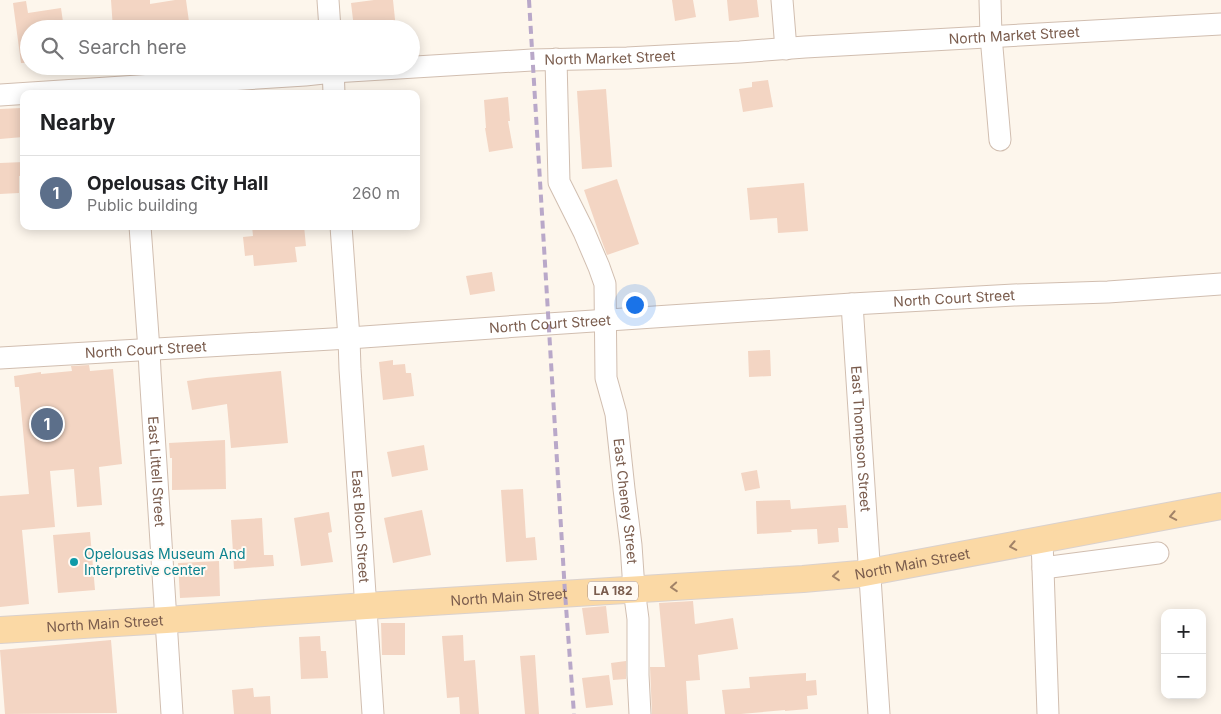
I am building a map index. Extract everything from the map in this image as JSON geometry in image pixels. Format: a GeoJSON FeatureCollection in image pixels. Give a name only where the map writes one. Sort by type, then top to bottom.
{"type":"FeatureCollection","features":[{"type":"Feature","properties":{"kind":"main road","name":"North Main Street"},"geometry":{"type":"LineString","coordinates":[[0,630],[859,574],[1221,506]]}},
{"type":"Feature","properties":{"kind":"street"},"geometry":{"type":"LineString","coordinates":[[328,0],[329,20]]}},
{"type":"Feature","properties":{"kind":"street"},"geometry":{"type":"LineString","coordinates":[[782,0],[786,49]]}},
{"type":"Feature","properties":{"kind":"street"},"geometry":{"type":"LineString","coordinates":[[990,0],[991,36],[1000,140]]}},
{"type":"Feature","properties":{"kind":"street","name":"North Market Street"},"geometry":{"type":"LineString","coordinates":[[420,65],[674,56],[1221,24]]}},
{"type":"Feature","properties":{"kind":"street","name":"East Cheney Street"},"geometry":{"type":"LineString","coordinates":[[556,59],[559,182],[600,267],[605,284],[606,378],[616,414],[631,545],[638,619],[640,714]]}},
{"type":"Feature","properties":{"kind":"street","name":"North Market Street"},"geometry":{"type":"LineString","coordinates":[[130,90],[305,75]]}},
{"type":"Feature","properties":{"kind":"street"},"geometry":{"type":"LineString","coordinates":[[333,75],[334,90]]}},
{"type":"Feature","properties":{"kind":"street","name":"North Market Street"},"geometry":{"type":"LineString","coordinates":[[0,95],[20,94]]}},
{"type":"Feature","properties":{"kind":"street","name":"East Littell Street"},"geometry":{"type":"LineString","coordinates":[[140,230],[150,350],[172,714]]}},
{"type":"Feature","properties":{"kind":"street","name":"East Bloch Street"},"geometry":{"type":"LineString","coordinates":[[341,230],[374,714]]}},
{"type":"Feature","properties":{"kind":"street","name":"North Court Street"},"geometry":{"type":"LineString","coordinates":[[0,358],[349,338],[852,304],[1108,292],[1221,284]]}},
{"type":"Feature","properties":{"kind":"street","name":"East Thompson Street"},"geometry":{"type":"LineString","coordinates":[[852,304],[879,714]]}},
{"type":"Feature","properties":{"kind":"street"},"geometry":{"type":"LineString","coordinates":[[1042,540],[1048,714]]}},
{"type":"Feature","properties":{"kind":"street"},"geometry":{"type":"LineString","coordinates":[[1043,568],[1158,553]]}},
{"type":"Feature","properties":{"kind":"building"},"geometry":{"type":"Polygon","coordinates":[[[111,0],[150,0],[150,4],[186,0],[189,20],[112,20],[111,0]]]}},
{"type":"Feature","properties":{"kind":"building"},"geometry":{"type":"Polygon","coordinates":[[[393,0],[395,20],[353,20],[351,3],[393,0]]]}},
{"type":"Feature","properties":{"kind":"building"},"geometry":{"type":"Polygon","coordinates":[[[672,0],[693,0],[696,17],[675,21],[672,0]]]}},
{"type":"Feature","properties":{"kind":"building"},"geometry":{"type":"Polygon","coordinates":[[[727,0],[757,0],[759,17],[729,21],[727,0]]]}},
{"type":"Feature","properties":{"kind":"building"},"geometry":{"type":"Polygon","coordinates":[[[26,1],[28,13],[61,8],[63,20],[20,20],[20,56],[13,3],[26,1]]]}},
{"type":"Feature","properties":{"kind":"building"},"geometry":{"type":"Polygon","coordinates":[[[768,80],[773,107],[743,112],[739,89],[752,87],[752,82],[768,80]]]}},
{"type":"Feature","properties":{"kind":"building"},"geometry":{"type":"Polygon","coordinates":[[[606,89],[612,167],[582,169],[577,91],[606,89]]]}},
{"type":"Feature","properties":{"kind":"building"},"geometry":{"type":"Polygon","coordinates":[[[508,97],[510,121],[508,121],[513,148],[489,152],[485,128],[484,100],[508,97]]]}},
{"type":"Feature","properties":{"kind":"building"},"geometry":{"type":"Polygon","coordinates":[[[20,108],[20,137],[0,139],[0,109],[20,108]]]}},
{"type":"Feature","properties":{"kind":"building"},"geometry":{"type":"Polygon","coordinates":[[[20,162],[19,193],[0,194],[0,163],[20,162]]]}},
{"type":"Feature","properties":{"kind":"building"},"geometry":{"type":"Polygon","coordinates":[[[617,179],[639,244],[607,255],[584,190],[617,179]]]}},
{"type":"Feature","properties":{"kind":"building"},"geometry":{"type":"Polygon","coordinates":[[[804,183],[808,231],[778,233],[777,218],[750,220],[747,188],[804,183]]]}},
{"type":"Feature","properties":{"kind":"building"},"geometry":{"type":"Polygon","coordinates":[[[252,230],[304,230],[306,246],[295,247],[297,262],[254,266],[253,255],[245,256],[243,237],[253,236],[252,230]]]}},
{"type":"Feature","properties":{"kind":"building"},"geometry":{"type":"Polygon","coordinates":[[[492,272],[495,291],[470,295],[466,276],[492,272]]]}},
{"type":"Feature","properties":{"kind":"building"},"geometry":{"type":"Polygon","coordinates":[[[770,350],[771,376],[749,377],[748,351],[770,350]]]}},
{"type":"Feature","properties":{"kind":"building"},"geometry":{"type":"Polygon","coordinates":[[[393,360],[393,365],[405,364],[406,373],[411,373],[414,396],[383,400],[379,362],[393,360]]]}},
{"type":"Feature","properties":{"kind":"building"},"geometry":{"type":"Polygon","coordinates":[[[89,365],[90,371],[113,369],[122,464],[99,467],[102,505],[77,507],[74,469],[50,471],[55,527],[22,530],[29,604],[0,607],[0,496],[29,494],[19,387],[15,387],[14,376],[41,372],[41,374],[72,371],[71,366],[89,365]]]}},
{"type":"Feature","properties":{"kind":"building"},"geometry":{"type":"Polygon","coordinates":[[[281,371],[288,443],[231,448],[227,404],[192,410],[187,381],[281,371]]]}},
{"type":"Feature","properties":{"kind":"building"},"geometry":{"type":"Polygon","coordinates":[[[225,440],[226,489],[172,490],[172,458],[170,458],[169,443],[225,440]]]}},
{"type":"Feature","properties":{"kind":"building"},"geometry":{"type":"Polygon","coordinates":[[[424,445],[428,470],[392,477],[387,452],[424,445]]]}},
{"type":"Feature","properties":{"kind":"building"},"geometry":{"type":"Polygon","coordinates":[[[757,470],[760,488],[745,491],[741,473],[757,470]]]}},
{"type":"Feature","properties":{"kind":"building"},"geometry":{"type":"Polygon","coordinates":[[[523,489],[526,538],[535,537],[537,560],[506,562],[501,490],[523,489]]]}},
{"type":"Feature","properties":{"kind":"building"},"geometry":{"type":"Polygon","coordinates":[[[790,500],[791,509],[846,505],[848,528],[838,528],[839,542],[818,544],[817,529],[757,534],[756,501],[790,500]]]}},
{"type":"Feature","properties":{"kind":"building"},"geometry":{"type":"Polygon","coordinates":[[[422,510],[431,555],[393,563],[384,518],[422,510]]]}},
{"type":"Feature","properties":{"kind":"building"},"geometry":{"type":"Polygon","coordinates":[[[329,512],[332,532],[328,533],[333,562],[301,566],[294,518],[329,512]]]}},
{"type":"Feature","properties":{"kind":"building"},"geometry":{"type":"Polygon","coordinates":[[[262,518],[264,555],[273,555],[274,566],[234,569],[231,520],[262,518]]]}},
{"type":"Feature","properties":{"kind":"building","name":"Opelousas Museum And Interpretive center"},"geometry":{"type":"Polygon","coordinates":[[[90,532],[95,590],[58,593],[53,535],[90,532]]]}},
{"type":"Feature","properties":{"kind":"building"},"geometry":{"type":"Polygon","coordinates":[[[219,561],[220,596],[180,598],[178,563],[219,561]]]}},
{"type":"Feature","properties":{"kind":"building"},"geometry":{"type":"Polygon","coordinates":[[[693,601],[695,624],[733,618],[738,649],[698,655],[700,680],[686,681],[688,714],[652,714],[650,667],[665,667],[659,603],[693,601]]]}},
{"type":"Feature","properties":{"kind":"building"},"geometry":{"type":"Polygon","coordinates":[[[606,606],[609,633],[586,635],[582,608],[606,606]]]}},
{"type":"Feature","properties":{"kind":"building"},"geometry":{"type":"Polygon","coordinates":[[[381,623],[405,623],[405,655],[382,655],[381,623]]]}},
{"type":"Feature","properties":{"kind":"building"},"geometry":{"type":"Polygon","coordinates":[[[463,635],[464,661],[475,660],[479,714],[460,714],[459,697],[447,698],[442,636],[463,635]]]}},
{"type":"Feature","properties":{"kind":"building"},"geometry":{"type":"Polygon","coordinates":[[[320,636],[321,651],[326,651],[328,678],[301,679],[299,637],[320,636]]]}},
{"type":"Feature","properties":{"kind":"building"},"geometry":{"type":"Polygon","coordinates":[[[111,640],[117,713],[5,714],[0,650],[111,640]]]}},
{"type":"Feature","properties":{"kind":"building"},"geometry":{"type":"Polygon","coordinates":[[[535,655],[539,714],[525,714],[520,656],[535,655]]]}},
{"type":"Feature","properties":{"kind":"building"},"geometry":{"type":"Polygon","coordinates":[[[626,661],[626,679],[613,680],[611,663],[626,661]]]}},
{"type":"Feature","properties":{"kind":"building"},"geometry":{"type":"Polygon","coordinates":[[[806,673],[806,681],[816,680],[817,695],[807,696],[808,709],[725,714],[722,690],[750,688],[749,677],[806,673]]]}},
{"type":"Feature","properties":{"kind":"building"},"geometry":{"type":"Polygon","coordinates":[[[609,675],[613,705],[586,708],[582,678],[609,675]]]}},
{"type":"Feature","properties":{"kind":"building"},"geometry":{"type":"Polygon","coordinates":[[[253,688],[254,697],[270,696],[271,714],[234,714],[232,690],[253,688]]]}},
{"type":"Feature","properties":{"kind":"railway"},"geometry":{"type":"LineString","coordinates":[[529,0],[574,714]]}},
{"type":"Feature","properties":{"kind":"place","name":"Opelousas City Hall"},"geometry":{"type":"Point","coordinates":[47,424]}},
{"type":"Feature","properties":{"kind":"place","name":"Opelousas Museum And Interpretive center"},"geometry":{"type":"Point","coordinates":[74,562]}}]}
